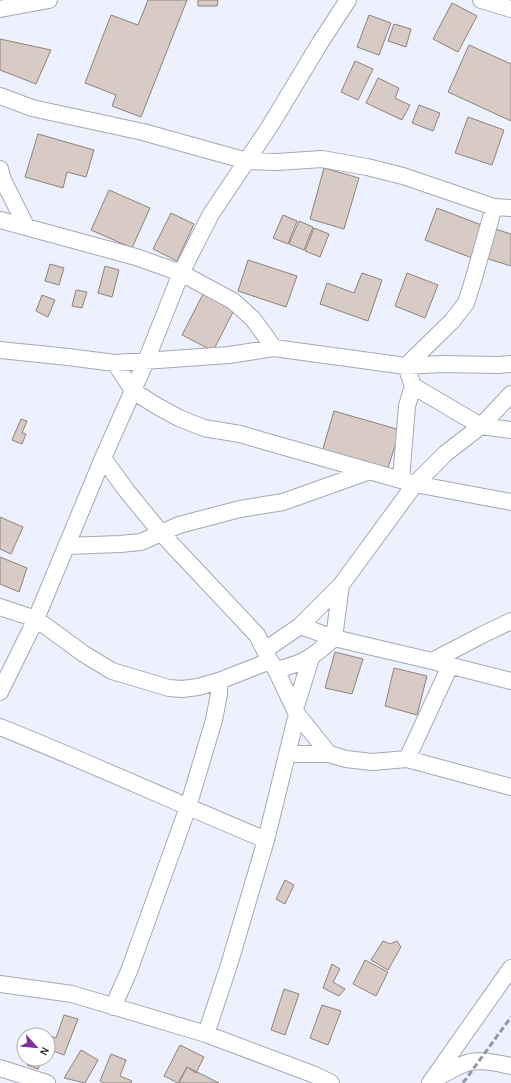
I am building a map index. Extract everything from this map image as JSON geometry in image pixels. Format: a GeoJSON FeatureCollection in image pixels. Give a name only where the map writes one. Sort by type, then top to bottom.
{"type":"FeatureCollection","features":[{"type":"Feature","properties":{"kind":"street"},"geometry":{"type":"LineString","coordinates":[[0,9],[49,0]]}},
{"type":"Feature","properties":{"kind":"street"},"geometry":{"type":"LineString","coordinates":[[0,692],[36,619],[103,458],[146,361],[181,273],[211,214],[270,126],[348,0]]}},
{"type":"Feature","properties":{"kind":"street"},"geometry":{"type":"LineString","coordinates":[[481,0],[511,9]]}},
{"type":"Feature","properties":{"kind":"street"},"geometry":{"type":"LineString","coordinates":[[0,96],[32,108],[144,132],[247,161],[277,162],[322,159],[367,167],[403,176],[494,207],[511,208]]}},
{"type":"Feature","properties":{"kind":"street"},"geometry":{"type":"LineString","coordinates":[[1,178],[26,226]]}},
{"type":"Feature","properties":{"kind":"street"},"geometry":{"type":"LineString","coordinates":[[406,366],[452,321],[466,303],[494,207]]}},
{"type":"Feature","properties":{"kind":"street"},"geometry":{"type":"LineString","coordinates":[[0,220],[136,257],[181,273],[233,301],[253,319],[274,348]]}},
{"type":"Feature","properties":{"kind":"street"},"geometry":{"type":"LineString","coordinates":[[0,350],[115,363],[229,355],[274,348],[406,366],[442,364],[511,364]]}},
{"type":"Feature","properties":{"kind":"street"},"geometry":{"type":"LineString","coordinates":[[115,363],[133,391],[179,418],[204,428],[240,434],[408,482],[511,502]]}},
{"type":"Feature","properties":{"kind":"street"},"geometry":{"type":"LineString","coordinates":[[406,366],[413,386],[407,406],[408,482]]}},
{"type":"Feature","properties":{"kind":"street"},"geometry":{"type":"LineString","coordinates":[[413,386],[481,426],[511,430]]}},
{"type":"Feature","properties":{"kind":"street"},"geometry":{"type":"LineString","coordinates":[[0,607],[36,619],[63,639],[112,670],[168,688],[182,689],[198,687],[219,681],[270,660],[300,626],[341,585],[408,482],[481,426],[511,394]]}},
{"type":"Feature","properties":{"kind":"street"},"geometry":{"type":"LineString","coordinates":[[103,458],[126,490],[162,534],[256,635],[296,711],[329,754]]}},
{"type":"Feature","properties":{"kind":"street"},"geometry":{"type":"LineString","coordinates":[[66,546],[141,542],[202,518],[240,509],[283,502],[370,471]]}},
{"type":"Feature","properties":{"kind":"street"},"geometry":{"type":"LineString","coordinates":[[270,660],[295,666],[311,658],[334,638],[341,585]]}},
{"type":"Feature","properties":{"kind":"street"},"geometry":{"type":"LineString","coordinates":[[432,661],[511,621]]}},
{"type":"Feature","properties":{"kind":"street"},"geometry":{"type":"LineString","coordinates":[[300,626],[334,638],[432,661],[511,682]]}},
{"type":"Feature","properties":{"kind":"street"},"geometry":{"type":"LineString","coordinates":[[206,1034],[229,966],[266,840],[288,754],[296,711],[311,658]]}},
{"type":"Feature","properties":{"kind":"street"},"geometry":{"type":"LineString","coordinates":[[407,760],[450,666]]}},
{"type":"Feature","properties":{"kind":"street"},"geometry":{"type":"LineString","coordinates":[[113,1007],[132,964],[188,807],[214,720],[219,694],[219,681]]}},
{"type":"Feature","properties":{"kind":"street"},"geometry":{"type":"LineString","coordinates":[[0,727],[78,758],[266,840]]}},
{"type":"Feature","properties":{"kind":"street"},"geometry":{"type":"LineString","coordinates":[[288,754],[329,754],[346,759],[372,762],[407,760],[511,787]]}},
{"type":"Feature","properties":{"kind":"street"},"geometry":{"type":"LineString","coordinates":[[432,1081],[511,968]]}},
{"type":"Feature","properties":{"kind":"street"},"geometry":{"type":"LineString","coordinates":[[0,984],[72,994],[206,1034],[315,1075],[332,1083]]}},
{"type":"Feature","properties":{"kind":"street"},"geometry":{"type":"LineString","coordinates":[[432,1081],[464,1064],[494,1062],[511,1066]]}},
{"type":"Feature","properties":{"kind":"street"},"geometry":{"type":"LineString","coordinates":[[0,1068],[47,1083]]}},
{"type":"Feature","properties":{"kind":"building"},"geometry":{"type":"Polygon","coordinates":[[[148,0],[187,0],[141,117],[112,106],[116,95],[85,83],[111,15],[138,25],[148,0]]]}},
{"type":"Feature","properties":{"kind":"building"},"geometry":{"type":"Polygon","coordinates":[[[198,0],[218,0],[217,6],[198,6],[198,0]]]}},
{"type":"Feature","properties":{"kind":"building"},"geometry":{"type":"Polygon","coordinates":[[[452,3],[477,16],[458,52],[433,39],[452,3]]]}},
{"type":"Feature","properties":{"kind":"building"},"geometry":{"type":"Polygon","coordinates":[[[369,15],[391,23],[379,55],[357,47],[369,15]]]}},
{"type":"Feature","properties":{"kind":"building"},"geometry":{"type":"Polygon","coordinates":[[[394,24],[411,29],[406,47],[388,41],[394,24]]]}},
{"type":"Feature","properties":{"kind":"building"},"geometry":{"type":"Polygon","coordinates":[[[0,39],[51,50],[36,84],[0,70],[0,39]]]}},
{"type":"Feature","properties":{"kind":"building"},"geometry":{"type":"Polygon","coordinates":[[[469,45],[511,64],[511,121],[448,92],[469,45]]]}},
{"type":"Feature","properties":{"kind":"building"},"geometry":{"type":"Polygon","coordinates":[[[355,61],[373,69],[358,100],[341,92],[355,61]]]}},
{"type":"Feature","properties":{"kind":"building"},"geometry":{"type":"Polygon","coordinates":[[[378,78],[399,88],[395,98],[410,105],[402,120],[366,103],[378,78]]]}},
{"type":"Feature","properties":{"kind":"building"},"geometry":{"type":"Polygon","coordinates":[[[419,105],[440,113],[433,131],[412,123],[419,105]]]}},
{"type":"Feature","properties":{"kind":"building"},"geometry":{"type":"Polygon","coordinates":[[[468,117],[504,130],[492,165],[455,153],[468,117]]]}},
{"type":"Feature","properties":{"kind":"building"},"geometry":{"type":"Polygon","coordinates":[[[38,134],[94,150],[86,177],[67,172],[63,188],[25,177],[38,134]]]}},
{"type":"Feature","properties":{"kind":"building"},"geometry":{"type":"Polygon","coordinates":[[[324,168],[359,178],[344,229],[310,219],[324,168]]]}},
{"type":"Feature","properties":{"kind":"building"},"geometry":{"type":"Polygon","coordinates":[[[109,190],[150,208],[132,248],[91,230],[109,190]]]}},
{"type":"Feature","properties":{"kind":"building"},"geometry":{"type":"Polygon","coordinates":[[[437,208],[484,226],[472,258],[425,240],[437,208]]]}},
{"type":"Feature","properties":{"kind":"building"},"geometry":{"type":"Polygon","coordinates":[[[171,213],[194,224],[177,261],[153,249],[171,213]]]}},
{"type":"Feature","properties":{"kind":"building"},"geometry":{"type":"Polygon","coordinates":[[[283,215],[297,221],[288,244],[273,238],[283,215]]]}},
{"type":"Feature","properties":{"kind":"building"},"geometry":{"type":"Polygon","coordinates":[[[299,221],[313,227],[304,250],[289,244],[299,221]]]}},
{"type":"Feature","properties":{"kind":"building"},"geometry":{"type":"Polygon","coordinates":[[[314,228],[329,234],[320,257],[305,251],[314,228]]]}},
{"type":"Feature","properties":{"kind":"building"},"geometry":{"type":"Polygon","coordinates":[[[495,229],[511,234],[511,266],[485,258],[495,229]]]}},
{"type":"Feature","properties":{"kind":"building"},"geometry":{"type":"Polygon","coordinates":[[[248,260],[297,276],[286,307],[238,291],[248,260]]]}},
{"type":"Feature","properties":{"kind":"building"},"geometry":{"type":"Polygon","coordinates":[[[50,264],[64,268],[59,285],[45,281],[50,264]]]}},
{"type":"Feature","properties":{"kind":"building"},"geometry":{"type":"Polygon","coordinates":[[[105,266],[119,270],[112,297],[98,293],[105,266]]]}},
{"type":"Feature","properties":{"kind":"building"},"geometry":{"type":"Polygon","coordinates":[[[362,273],[382,280],[368,321],[320,304],[327,283],[354,293],[362,273]]]}},
{"type":"Feature","properties":{"kind":"building"},"geometry":{"type":"Polygon","coordinates":[[[407,273],[438,285],[425,318],[395,306],[407,273]]]}},
{"type":"Feature","properties":{"kind":"building"},"geometry":{"type":"Polygon","coordinates":[[[76,290],[87,292],[82,308],[72,306],[76,290]]]}},
{"type":"Feature","properties":{"kind":"building"},"geometry":{"type":"Polygon","coordinates":[[[203,294],[234,310],[213,351],[182,335],[203,294]]]}},
{"type":"Feature","properties":{"kind":"building"},"geometry":{"type":"Polygon","coordinates":[[[42,295],[55,300],[48,317],[36,311],[42,295]]]}},
{"type":"Feature","properties":{"kind":"building"},"geometry":{"type":"Polygon","coordinates":[[[334,411],[400,430],[387,471],[322,452],[334,411]]]}},
{"type":"Feature","properties":{"kind":"building"},"geometry":{"type":"Polygon","coordinates":[[[21,419],[27,421],[22,433],[26,434],[22,444],[12,440],[21,419]]]}},
{"type":"Feature","properties":{"kind":"building"},"geometry":{"type":"Polygon","coordinates":[[[0,517],[23,527],[11,554],[0,549],[0,517]]]}},
{"type":"Feature","properties":{"kind":"building"},"geometry":{"type":"Polygon","coordinates":[[[0,557],[27,568],[19,592],[0,584],[0,557]]]}},
{"type":"Feature","properties":{"kind":"building"},"geometry":{"type":"Polygon","coordinates":[[[335,652],[363,659],[352,694],[325,688],[335,652]]]}},
{"type":"Feature","properties":{"kind":"building"},"geometry":{"type":"Polygon","coordinates":[[[394,668],[427,676],[417,715],[385,706],[394,668]]]}},
{"type":"Feature","properties":{"kind":"building"},"geometry":{"type":"Polygon","coordinates":[[[285,880],[294,885],[285,904],[276,899],[285,880]]]}},
{"type":"Feature","properties":{"kind":"building"},"geometry":{"type":"Polygon","coordinates":[[[383,941],[390,944],[397,941],[401,947],[388,970],[371,960],[383,941]]]}},
{"type":"Feature","properties":{"kind":"building"},"geometry":{"type":"Polygon","coordinates":[[[365,960],[388,972],[376,996],[353,984],[365,960]]]}},
{"type":"Feature","properties":{"kind":"building"},"geometry":{"type":"Polygon","coordinates":[[[332,964],[340,969],[333,982],[345,989],[339,996],[323,988],[332,964]]]}},
{"type":"Feature","properties":{"kind":"building"},"geometry":{"type":"Polygon","coordinates":[[[284,989],[299,994],[285,1035],[271,1030],[284,989]]]}},
{"type":"Feature","properties":{"kind":"building"},"geometry":{"type":"Polygon","coordinates":[[[322,1005],[341,1011],[328,1045],[310,1038],[322,1005]]]}},
{"type":"Feature","properties":{"kind":"building"},"geometry":{"type":"Polygon","coordinates":[[[64,1015],[78,1019],[64,1055],[56,1052],[56,1038],[64,1015]]]}},
{"type":"Feature","properties":{"kind":"building"},"geometry":{"type":"Polygon","coordinates":[[[180,1045],[204,1057],[196,1073],[187,1067],[178,1083],[164,1076],[180,1045]]]}},
{"type":"Feature","properties":{"kind":"building"},"geometry":{"type":"Polygon","coordinates":[[[81,1050],[98,1060],[85,1083],[64,1078],[81,1050]]]}},
{"type":"Feature","properties":{"kind":"building"},"geometry":{"type":"Polygon","coordinates":[[[111,1054],[126,1060],[120,1076],[132,1081],[131,1083],[104,1083],[100,1081],[111,1054]]]}},
{"type":"Feature","properties":{"kind":"building"},"geometry":{"type":"Polygon","coordinates":[[[187,1067],[219,1083],[179,1083],[187,1067]]]}},
{"type":"Feature","properties":{"kind":"railway"},"geometry":{"type":"LineString","coordinates":[[463,1083],[511,1017]]}}]}
